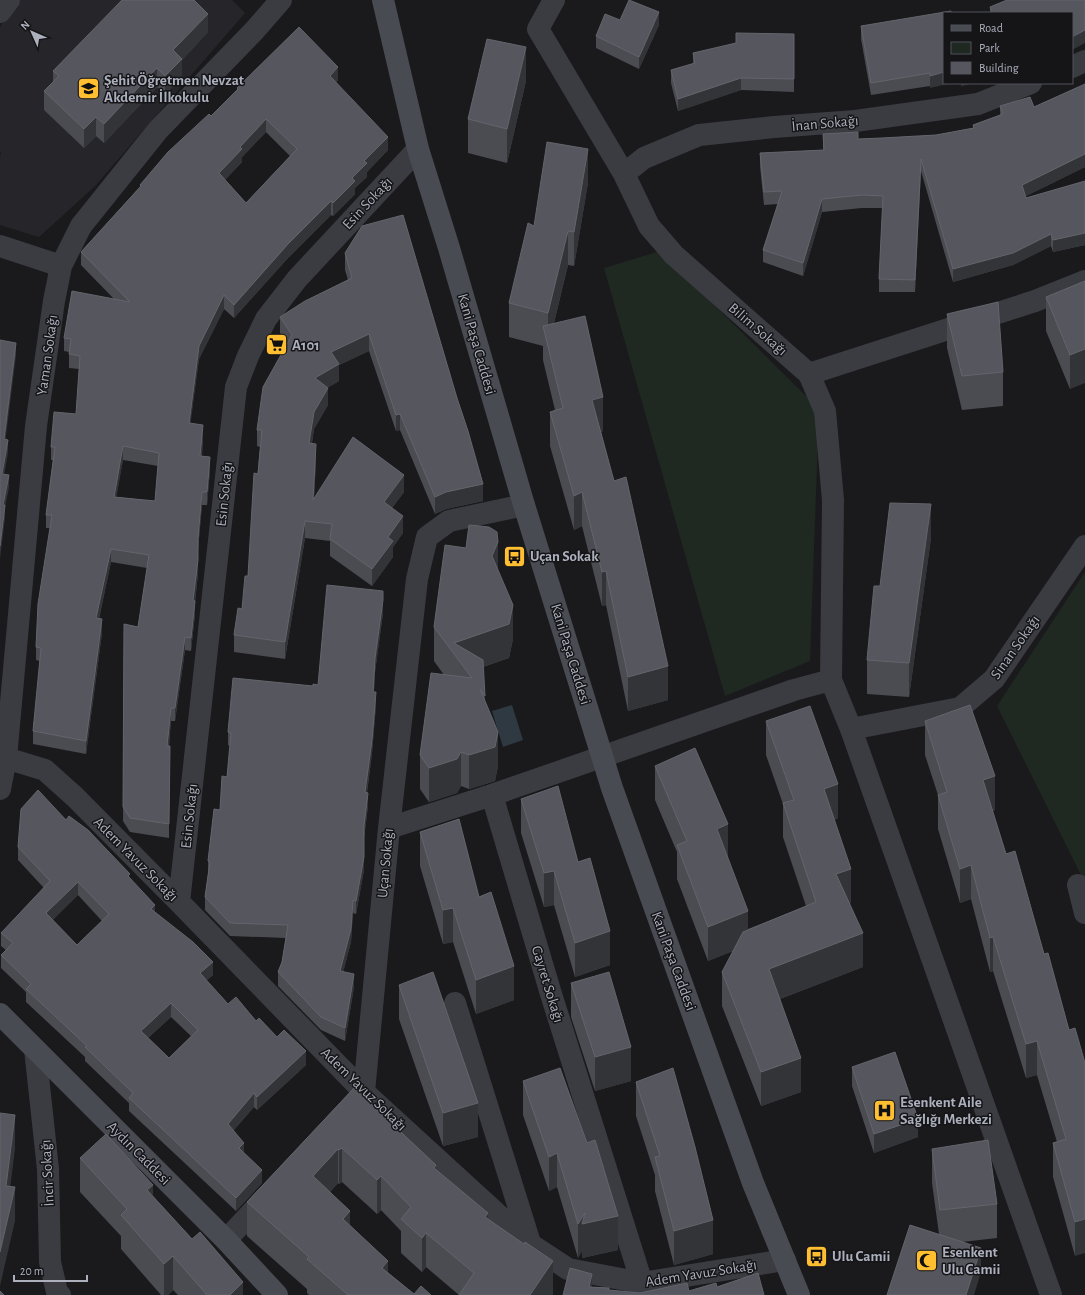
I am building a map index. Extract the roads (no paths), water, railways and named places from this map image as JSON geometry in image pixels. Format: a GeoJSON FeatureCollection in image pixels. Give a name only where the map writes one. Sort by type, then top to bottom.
{"type":"FeatureCollection","features":[{"type":"Feature","properties":{"kind":"street"},"geometry":{"type":"LineString","coordinates":[[0,12],[9,0]]}},
{"type":"Feature","properties":{"kind":"street","name":"Yaman Sokağı"},"geometry":{"type":"LineString","coordinates":[[0,789],[6,758],[36,426],[54,301],[61,266],[81,226],[158,130],[254,31],[281,0]]}},
{"type":"Feature","properties":{"kind":"street","name":"Kani Paşa Caddesi"},"geometry":{"type":"LineString","coordinates":[[383,0],[418,149],[449,248],[524,505],[612,788],[751,1175],[799,1295]]}},
{"type":"Feature","properties":{"kind":"street","name":"Bilim Sokağı"},"geometry":{"type":"LineString","coordinates":[[554,0],[538,29],[624,174],[649,226],[674,255],[809,374],[825,411],[833,500],[831,680]]}},
{"type":"Feature","properties":{"kind":"street"},"geometry":{"type":"LineString","coordinates":[[1073,66],[1085,61]]}},
{"type":"Feature","properties":{"kind":"street","name":"İnan Sokağı"},"geometry":{"type":"LineString","coordinates":[[624,174],[644,158],[699,135],[774,127],[855,121],[978,104],[1028,84]]}},
{"type":"Feature","properties":{"kind":"street","name":"Esin Sokağı"},"geometry":{"type":"LineString","coordinates":[[179,902],[236,387],[248,356],[266,319],[297,279],[418,149]]}},
{"type":"Feature","properties":{"kind":"street"},"geometry":{"type":"LineString","coordinates":[[0,246],[61,266]]}},
{"type":"Feature","properties":{"kind":"street"},"geometry":{"type":"LineString","coordinates":[[809,374],[1035,301],[1085,281]]}},
{"type":"Feature","properties":{"kind":"street","name":"Uçan Sokağı"},"geometry":{"type":"LineString","coordinates":[[364,1092],[388,828],[417,579],[428,537],[449,521],[524,505]]}},
{"type":"Feature","properties":{"kind":"street","name":"Sinan Sokağı"},"geometry":{"type":"LineString","coordinates":[[851,729],[960,708],[994,679],[1085,546]]}},
{"type":"Feature","properties":{"kind":"street"},"geometry":{"type":"LineString","coordinates":[[388,828],[492,795],[794,690],[831,680],[851,729],[1050,1295]]}},
{"type":"Feature","properties":{"kind":"street","name":"Adem Yavuz Sokağı"},"geometry":{"type":"LineString","coordinates":[[6,758],[45,770],[75,797],[364,1092],[530,1244],[568,1269],[642,1283],[785,1260]]}},
{"type":"Feature","properties":{"kind":"street","name":"Gayret Sokağı"},"geometry":{"type":"LineString","coordinates":[[492,795],[551,994],[642,1283]]}},
{"type":"Feature","properties":{"kind":"street"},"geometry":{"type":"LineString","coordinates":[[1078,885],[1085,913]]}},
{"type":"Feature","properties":{"kind":"street"},"geometry":{"type":"LineString","coordinates":[[455,1003],[530,1244]]}},
{"type":"Feature","properties":{"kind":"street","name":"Aydın Caddesi"},"geometry":{"type":"LineString","coordinates":[[0,1014],[226,1240],[277,1295]]}},
{"type":"Feature","properties":{"kind":"street","name":"İncir Sokağı"},"geometry":{"type":"LineString","coordinates":[[36,1049],[48,1169],[50,1262],[60,1295]]}},
{"type":"Feature","properties":{"kind":"street"},"geometry":{"type":"LineString","coordinates":[[343,1115],[364,1092]]}},
{"type":"Feature","properties":{"kind":"street"},"geometry":{"type":"LineString","coordinates":[[226,1240],[279,1183]]}},
{"type":"Feature","properties":{"kind":"place","name":"Şehit Öğretmen Nevzat Akdemir İlkokulu"},"geometry":{"type":"Point","coordinates":[89,89]}},
{"type":"Feature","properties":{"kind":"place","name":"A101"},"geometry":{"type":"Point","coordinates":[276,345]}},
{"type":"Feature","properties":{"kind":"place","name":"Uçan Sokak"},"geometry":{"type":"Point","coordinates":[514,556]}},
{"type":"Feature","properties":{"kind":"place","name":"Esenkent Aile Sağlığı Merkezi"},"geometry":{"type":"Point","coordinates":[885,1111]}},
{"type":"Feature","properties":{"kind":"place","name":"Ulu Camii"},"geometry":{"type":"Point","coordinates":[817,1256]}},
{"type":"Feature","properties":{"kind":"place","name":"Esenkent Ulu Camii"},"geometry":{"type":"Point","coordinates":[926,1261]}}]}
